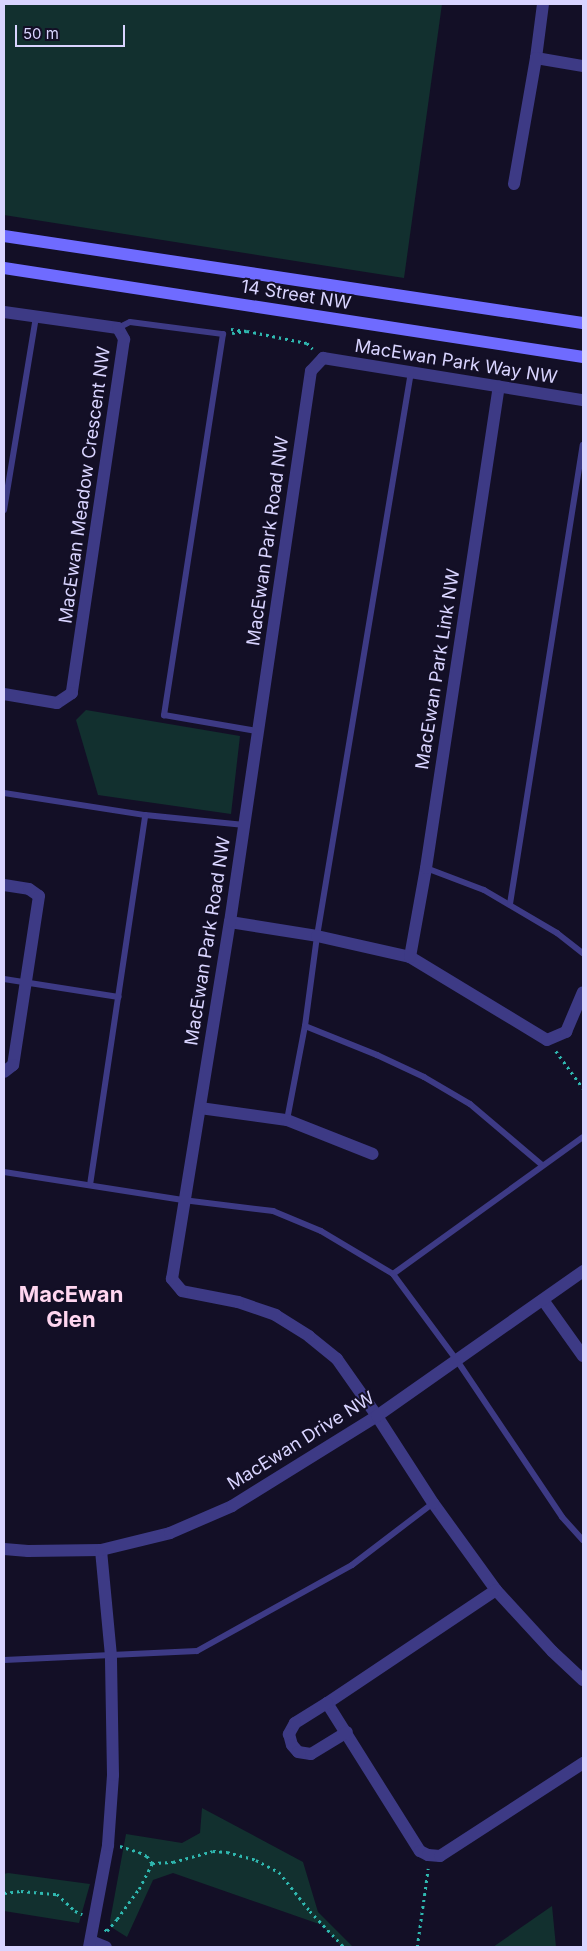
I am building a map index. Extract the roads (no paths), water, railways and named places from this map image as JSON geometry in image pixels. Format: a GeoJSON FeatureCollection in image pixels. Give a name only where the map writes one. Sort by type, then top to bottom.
{"type":"FeatureCollection","features":[{"type":"Feature","properties":{"kind":"main road","name":"14 Street NW"},"geometry":{"type":"LineString","coordinates":[[4,236],[583,323]]}},
{"type":"Feature","properties":{"kind":"main road","name":"14 Street NW"},"geometry":{"type":"LineString","coordinates":[[4,268],[583,357]]}},
{"type":"Feature","properties":{"kind":"street"},"geometry":{"type":"LineString","coordinates":[[514,184],[536,58],[543,4]]}},
{"type":"Feature","properties":{"kind":"street"},"geometry":{"type":"LineString","coordinates":[[536,58],[583,66]]}},
{"type":"Feature","properties":{"kind":"street","name":"MacEwan Meadow Crescent NW"},"geometry":{"type":"LineString","coordinates":[[4,312],[118,328],[124,339],[72,693],[57,703],[4,694]]}},
{"type":"Feature","properties":{"kind":"street","name":"MacEwan Park Road NW"},"geometry":{"type":"LineString","coordinates":[[323,358],[311,371],[230,922],[183,1200],[172,1279],[182,1291],[238,1302],[276,1315],[309,1336],[337,1359],[377,1416],[433,1503],[496,1590],[552,1651],[583,1680]]}},
{"type":"Feature","properties":{"kind":"street","name":"MacEwan Park Way NW"},"geometry":{"type":"LineString","coordinates":[[323,358],[583,400]]}},
{"type":"Feature","properties":{"kind":"street","name":"MacEwan Park Link NW"},"geometry":{"type":"LineString","coordinates":[[410,957],[426,868],[498,386]]}},
{"type":"Feature","properties":{"kind":"street"},"geometry":{"type":"LineString","coordinates":[[4,885],[29,889],[39,896],[13,1065],[4,1072]]}},
{"type":"Feature","properties":{"kind":"street"},"geometry":{"type":"LineString","coordinates":[[230,922],[317,936],[410,957],[547,1040],[566,1032],[583,992]]}},
{"type":"Feature","properties":{"kind":"street"},"geometry":{"type":"LineString","coordinates":[[200,1108],[287,1120],[373,1154]]}},
{"type":"Feature","properties":{"kind":"street","name":"MacEwan Drive NW"},"geometry":{"type":"LineString","coordinates":[[4,1549],[28,1551],[101,1550],[170,1533],[232,1506],[377,1416],[583,1271]]}},
{"type":"Feature","properties":{"kind":"street"},"geometry":{"type":"LineString","coordinates":[[543,1300],[583,1356]]}},
{"type":"Feature","properties":{"kind":"street"},"geometry":{"type":"LineString","coordinates":[[101,1550],[111,1656],[114,1775],[108,1845],[96,1920],[90,1944],[106,1947]]}},
{"type":"Feature","properties":{"kind":"street"},"geometry":{"type":"LineString","coordinates":[[347,1732],[311,1754],[298,1752],[292,1745],[288,1734],[295,1723],[496,1590]]}},
{"type":"Feature","properties":{"kind":"street"},"geometry":{"type":"LineString","coordinates":[[327,1703],[347,1732],[420,1851],[428,1855],[440,1856],[583,1763]]}},
{"type":"Feature","properties":{"kind":"lane"},"geometry":{"type":"LineString","coordinates":[[4,510],[36,316]]}},
{"type":"Feature","properties":{"kind":"lane"},"geometry":{"type":"LineString","coordinates":[[118,328],[130,322],[224,334],[164,715],[258,731]]}},
{"type":"Feature","properties":{"kind":"lane"},"geometry":{"type":"LineString","coordinates":[[287,1120],[305,1026],[317,936],[412,371]]}},
{"type":"Feature","properties":{"kind":"lane"},"geometry":{"type":"LineString","coordinates":[[510,904],[583,445]]}},
{"type":"Feature","properties":{"kind":"lane"},"geometry":{"type":"LineString","coordinates":[[4,794],[145,815],[244,825]]}},
{"type":"Feature","properties":{"kind":"lane"},"geometry":{"type":"LineString","coordinates":[[90,1185],[145,815]]}},
{"type":"Feature","properties":{"kind":"lane"},"geometry":{"type":"LineString","coordinates":[[426,868],[484,890],[510,904],[557,933],[583,953]]}},
{"type":"Feature","properties":{"kind":"lane"},"geometry":{"type":"LineString","coordinates":[[4,979],[119,997]]}},
{"type":"Feature","properties":{"kind":"lane"},"geometry":{"type":"LineString","coordinates":[[305,1026],[377,1055],[470,1104],[542,1165]]}},
{"type":"Feature","properties":{"kind":"lane"},"geometry":{"type":"LineString","coordinates":[[393,1274],[583,1137]]}},
{"type":"Feature","properties":{"kind":"lane"},"geometry":{"type":"LineString","coordinates":[[4,1172],[183,1200],[273,1211],[321,1231],[393,1274],[456,1359],[562,1517],[583,1540]]}},
{"type":"Feature","properties":{"kind":"lane"},"geometry":{"type":"LineString","coordinates":[[4,1660],[197,1651],[352,1565],[433,1503]]}},
{"type":"Feature","properties":{"kind":"district","name":"MacEwan Glen"},"geometry":{"type":"Point","coordinates":[71,1306]}}]}
